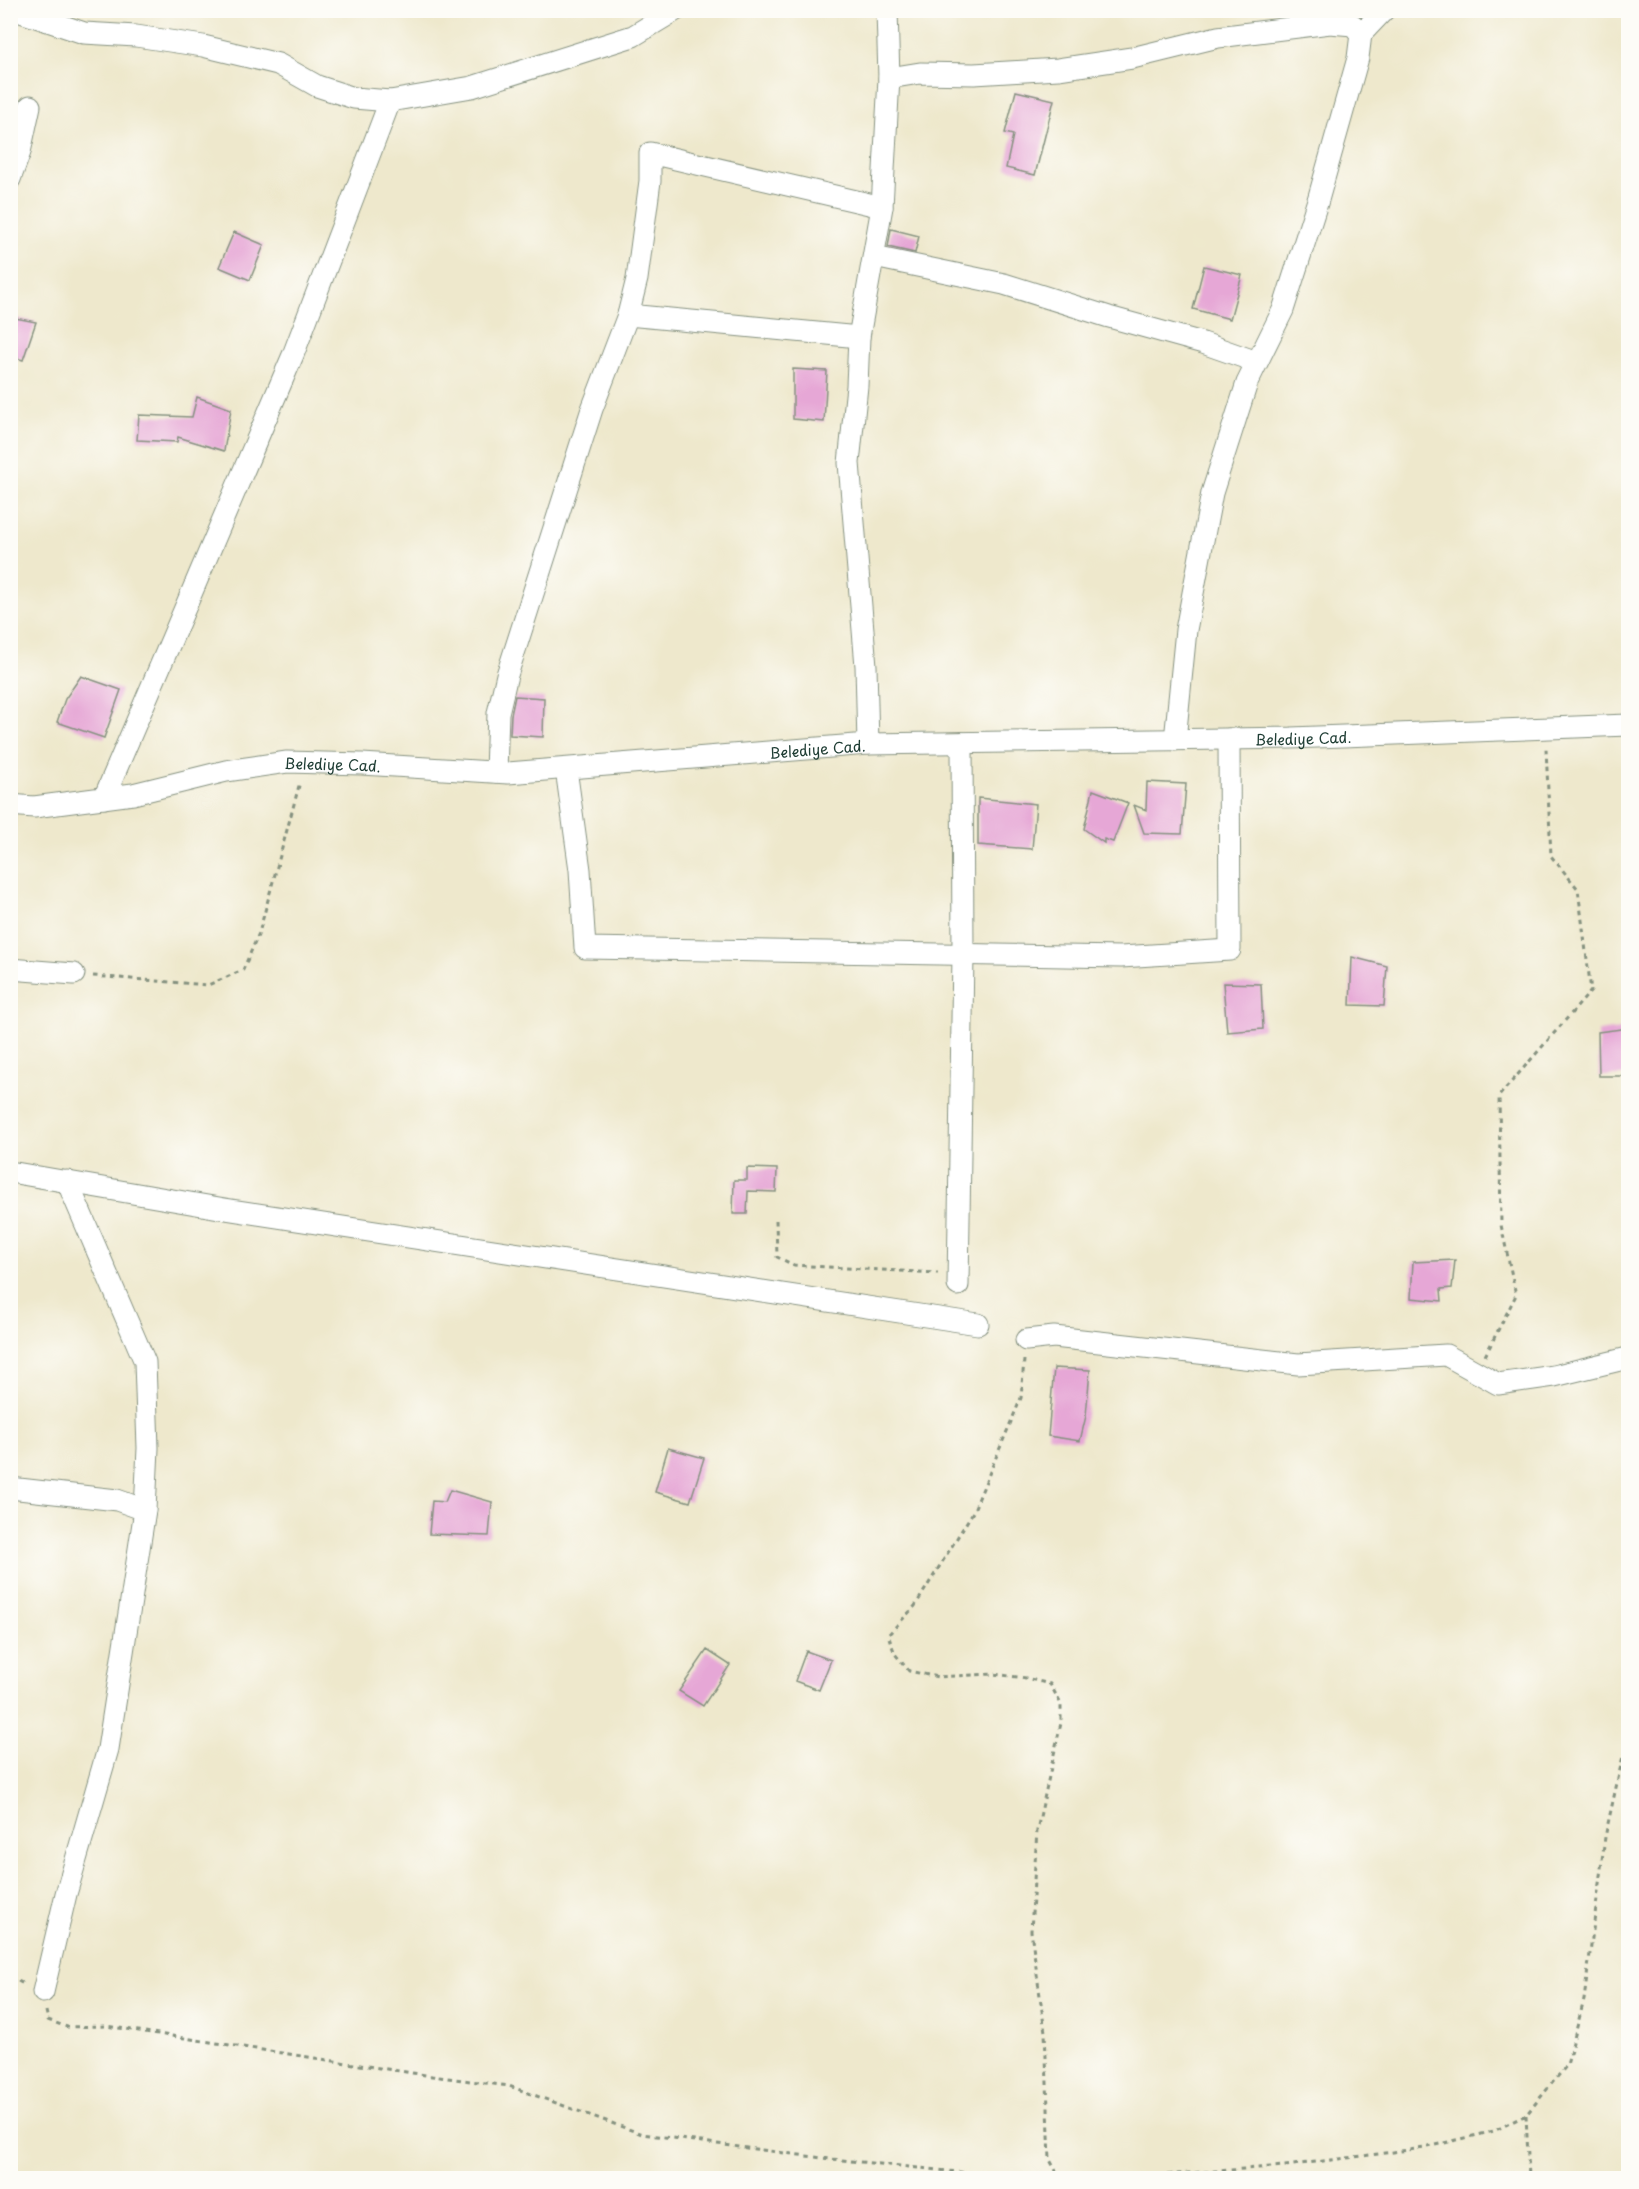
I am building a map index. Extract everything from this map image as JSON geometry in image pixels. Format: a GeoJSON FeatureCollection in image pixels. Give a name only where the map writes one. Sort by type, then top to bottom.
{"type":"FeatureCollection","features":[{"type":"Feature","properties":{"kind":"street"},"geometry":{"type":"LineString","coordinates":[[15,10],[84,33],[136,36],[203,46],[278,64],[317,86],[354,98],[390,101],[472,87],[633,36],[676,10]]}},
{"type":"Feature","properties":{"kind":"street"},"geometry":{"type":"LineString","coordinates":[[868,744],[866,666],[849,463],[857,386],[859,337],[882,207],[889,78],[887,10]]}},
{"type":"Feature","properties":{"kind":"street"},"geometry":{"type":"LineString","coordinates":[[1175,740],[1186,630],[1212,493],[1247,382],[1283,310],[1318,200],[1358,58],[1361,34],[1384,10]]}},
{"type":"Feature","properties":{"kind":"street"},"geometry":{"type":"LineString","coordinates":[[889,78],[921,73],[974,74],[1058,69],[1132,58],[1218,37],[1330,23],[1353,25],[1361,34]]}},
{"type":"Feature","properties":{"kind":"street"},"geometry":{"type":"LineString","coordinates":[[104,798],[293,355],[390,101]]}},
{"type":"Feature","properties":{"kind":"street"},"geometry":{"type":"LineString","coordinates":[[10,178],[20,152],[30,106]]}},
{"type":"Feature","properties":{"kind":"street"},"geometry":{"type":"LineString","coordinates":[[496,772],[498,713],[507,675],[592,410],[628,315],[637,279],[650,182],[650,153],[882,207]]}},
{"type":"Feature","properties":{"kind":"street"},"geometry":{"type":"LineString","coordinates":[[873,257],[1004,284],[1203,343],[1257,362]]}},
{"type":"Feature","properties":{"kind":"street"},"geometry":{"type":"LineString","coordinates":[[628,315],[859,337]]}},
{"type":"Feature","properties":{"kind":"street","name":"Belediye Cad."},"geometry":{"type":"LineString","coordinates":[[10,805],[34,807],[133,794],[226,771],[287,762],[496,772],[566,769],[868,744],[1229,739],[1629,725]]}},
{"type":"Feature","properties":{"kind":"street"},"geometry":{"type":"LineString","coordinates":[[566,769],[580,870],[585,948],[1121,957],[1230,950],[1229,739]]}},
{"type":"Feature","properties":{"kind":"street"},"geometry":{"type":"LineString","coordinates":[[958,1280],[963,954],[962,743]]}},
{"type":"Feature","properties":{"kind":"street"},"geometry":{"type":"LineString","coordinates":[[10,969],[74,974]]}},
{"type":"Feature","properties":{"kind":"street"},"geometry":{"type":"LineString","coordinates":[[10,1172],[225,1209],[978,1324]]}},
{"type":"Feature","properties":{"kind":"street"},"geometry":{"type":"LineString","coordinates":[[43,1992],[66,1894],[108,1749],[145,1510],[148,1448],[145,1362],[67,1181]]}},
{"type":"Feature","properties":{"kind":"street"},"geometry":{"type":"LineString","coordinates":[[1026,1340],[1054,1337],[1298,1364],[1446,1354],[1498,1384],[1554,1376],[1629,1358]]}},
{"type":"Feature","properties":{"kind":"street"},"geometry":{"type":"LineString","coordinates":[[10,1488],[117,1500],[145,1510]]}},
{"type":"Feature","properties":{"kind":"path"},"geometry":{"type":"LineString","coordinates":[[1477,1372],[1516,1295],[1501,1225],[1499,1096],[1591,991],[1578,889],[1551,856],[1545,728]]}},
{"type":"Feature","properties":{"kind":"path"},"geometry":{"type":"LineString","coordinates":[[74,974],[208,985],[243,970],[259,933],[305,762]]}},
{"type":"Feature","properties":{"kind":"path"},"geometry":{"type":"LineString","coordinates":[[776,1220],[777,1257],[794,1265],[958,1280]]}},
{"type":"Feature","properties":{"kind":"path"},"geometry":{"type":"LineString","coordinates":[[1026,1340],[1021,1398],[973,1512],[915,1606],[888,1635],[895,1654],[909,1671],[938,1677],[993,1674],[1026,1678],[1050,1684],[1061,1704],[1061,1723],[1037,1830],[1031,1931],[1045,2032],[1050,2160],[1060,2178]]}},
{"type":"Feature","properties":{"kind":"path"},"geometry":{"type":"LineString","coordinates":[[1123,2178],[1286,2166],[1424,2148],[1494,2132],[1526,2115],[1567,2065],[1584,2000],[1605,1837],[1623,1756],[1629,1751]]}},
{"type":"Feature","properties":{"kind":"path"},"geometry":{"type":"LineString","coordinates":[[10,1977],[43,1992],[48,2020],[66,2027],[106,2026],[509,2086],[642,2134],[822,2158],[1016,2178]]}},
{"type":"Feature","properties":{"kind":"path"},"geometry":{"type":"LineString","coordinates":[[1526,2115],[1529,2178]]}},
{"type":"Feature","properties":{"kind":"building"},"geometry":{"type":"Polygon","coordinates":[[[1016,91],[1054,100],[1035,175],[1006,168],[1013,135],[1005,133],[1016,91]]]}},
{"type":"Feature","properties":{"kind":"building"},"geometry":{"type":"Polygon","coordinates":[[[891,229],[919,236],[915,253],[888,247],[891,229]]]}},
{"type":"Feature","properties":{"kind":"building"},"geometry":{"type":"Polygon","coordinates":[[[234,232],[264,245],[250,280],[219,267],[234,232]]]}},
{"type":"Feature","properties":{"kind":"building"},"geometry":{"type":"Polygon","coordinates":[[[1204,266],[1242,275],[1230,319],[1193,309],[1204,266]]]}},
{"type":"Feature","properties":{"kind":"building"},"geometry":{"type":"Polygon","coordinates":[[[10,317],[36,322],[23,360],[10,356],[10,317]]]}},
{"type":"Feature","properties":{"kind":"building"},"geometry":{"type":"Polygon","coordinates":[[[793,369],[827,371],[824,422],[793,419],[793,369]]]}},
{"type":"Feature","properties":{"kind":"building"},"geometry":{"type":"Polygon","coordinates":[[[197,397],[231,409],[224,451],[178,437],[177,442],[137,440],[139,415],[192,417],[197,397]]]}},
{"type":"Feature","properties":{"kind":"building"},"geometry":{"type":"Polygon","coordinates":[[[81,676],[121,690],[104,738],[57,722],[65,699],[81,676]]]}},
{"type":"Feature","properties":{"kind":"building"},"geometry":{"type":"Polygon","coordinates":[[[515,696],[544,698],[543,737],[510,735],[515,696]]]}},
{"type":"Feature","properties":{"kind":"building"},"geometry":{"type":"Polygon","coordinates":[[[1147,782],[1186,784],[1182,834],[1144,833],[1134,805],[1146,810],[1147,782]]]}},
{"type":"Feature","properties":{"kind":"building"},"geometry":{"type":"Polygon","coordinates":[[[1093,790],[1128,803],[1113,842],[1104,839],[1104,843],[1084,829],[1093,790]]]}},
{"type":"Feature","properties":{"kind":"building"},"geometry":{"type":"Polygon","coordinates":[[[978,798],[1036,804],[1032,849],[978,845],[978,798]]]}},
{"type":"Feature","properties":{"kind":"building"},"geometry":{"type":"Polygon","coordinates":[[[1352,957],[1387,966],[1384,1006],[1350,1005],[1352,957]]]}},
{"type":"Feature","properties":{"kind":"building"},"geometry":{"type":"Polygon","coordinates":[[[1223,983],[1261,984],[1263,1029],[1227,1032],[1223,983]]]}},
{"type":"Feature","properties":{"kind":"building"},"geometry":{"type":"Polygon","coordinates":[[[1629,1028],[1629,1076],[1599,1076],[1598,1032],[1629,1028]]]}},
{"type":"Feature","properties":{"kind":"building"},"geometry":{"type":"Polygon","coordinates":[[[747,1168],[777,1169],[776,1192],[748,1191],[747,1214],[733,1214],[734,1180],[747,1180],[747,1168]]]}},
{"type":"Feature","properties":{"kind":"building"},"geometry":{"type":"Polygon","coordinates":[[[1455,1260],[1452,1288],[1441,1289],[1442,1301],[1411,1298],[1413,1262],[1455,1260]]]}},
{"type":"Feature","properties":{"kind":"building"},"geometry":{"type":"Polygon","coordinates":[[[1054,1368],[1090,1370],[1086,1416],[1080,1441],[1048,1436],[1054,1368]]]}},
{"type":"Feature","properties":{"kind":"building"},"geometry":{"type":"Polygon","coordinates":[[[668,1448],[704,1458],[690,1502],[655,1492],[668,1448]]]}},
{"type":"Feature","properties":{"kind":"building"},"geometry":{"type":"Polygon","coordinates":[[[450,1490],[492,1502],[489,1536],[429,1534],[432,1501],[445,1502],[450,1490]]]}},
{"type":"Feature","properties":{"kind":"building"},"geometry":{"type":"Polygon","coordinates":[[[707,1650],[730,1665],[703,1706],[679,1691],[707,1650]]]}},
{"type":"Feature","properties":{"kind":"building"},"geometry":{"type":"Polygon","coordinates":[[[806,1651],[831,1660],[819,1690],[795,1681],[806,1651]]]}}]}
